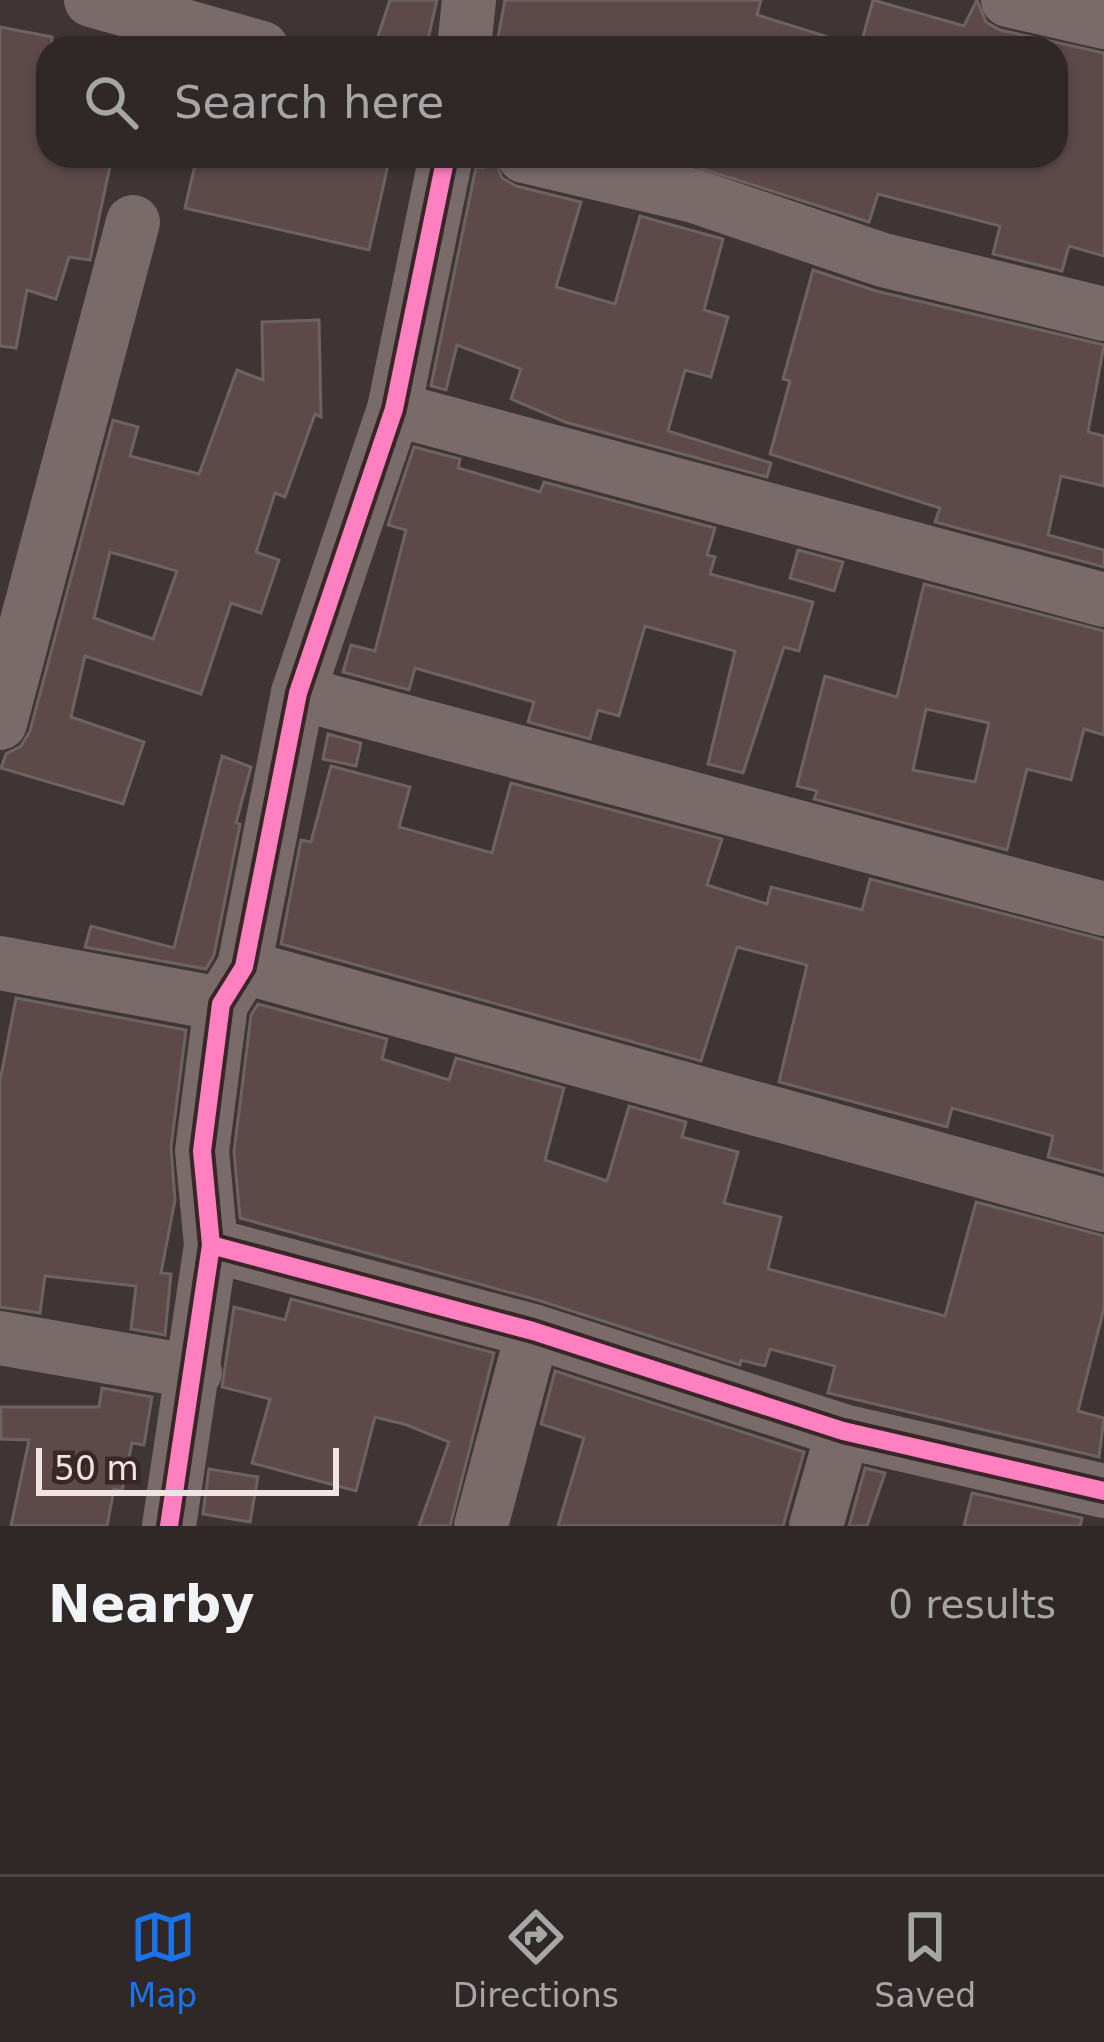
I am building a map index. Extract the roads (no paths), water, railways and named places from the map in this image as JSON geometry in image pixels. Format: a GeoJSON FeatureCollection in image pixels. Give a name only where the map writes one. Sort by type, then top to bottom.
{"type":"FeatureCollection","features":[{"type":"Feature","properties":{"kind":"street"},"geometry":{"type":"LineString","coordinates":[[91,0],[219,36]]}},
{"type":"Feature","properties":{"kind":"street"},"geometry":{"type":"LineString","coordinates":[[465,36],[469,0]]}},
{"type":"Feature","properties":{"kind":"street"},"geometry":{"type":"LineString","coordinates":[[1008,0],[1104,22]]}},
{"type":"Feature","properties":{"kind":"street"},"geometry":{"type":"LineString","coordinates":[[169,1526],[212,1245],[202,1150],[233,986],[298,693],[394,410],[444,168]]}},
{"type":"Feature","properties":{"kind":"street"},"geometry":{"type":"LineString","coordinates":[[575,168],[694,196],[884,260],[1104,314]]}},
{"type":"Feature","properties":{"kind":"street"},"geometry":{"type":"LineString","coordinates":[[0,723],[133,222]]}},
{"type":"Feature","properties":{"kind":"street"},"geometry":{"type":"LineString","coordinates":[[394,410],[1104,600]]}},
{"type":"Feature","properties":{"kind":"street"},"geometry":{"type":"LineString","coordinates":[[298,693],[1104,909]]}},
{"type":"Feature","properties":{"kind":"street"},"geometry":{"type":"LineString","coordinates":[[0,963],[233,986],[1104,1205]]}},
{"type":"Feature","properties":{"kind":"street"},"geometry":{"type":"LineString","coordinates":[[212,1245],[533,1331],[843,1431],[1104,1491]]}},
{"type":"Feature","properties":{"kind":"street"},"geometry":{"type":"LineString","coordinates":[[481,1526],[533,1331]]}},
{"type":"Feature","properties":{"kind":"street"},"geometry":{"type":"LineString","coordinates":[[0,1338],[195,1372]]}},
{"type":"Feature","properties":{"kind":"street"},"geometry":{"type":"LineString","coordinates":[[816,1526],[843,1431]]}}]}
